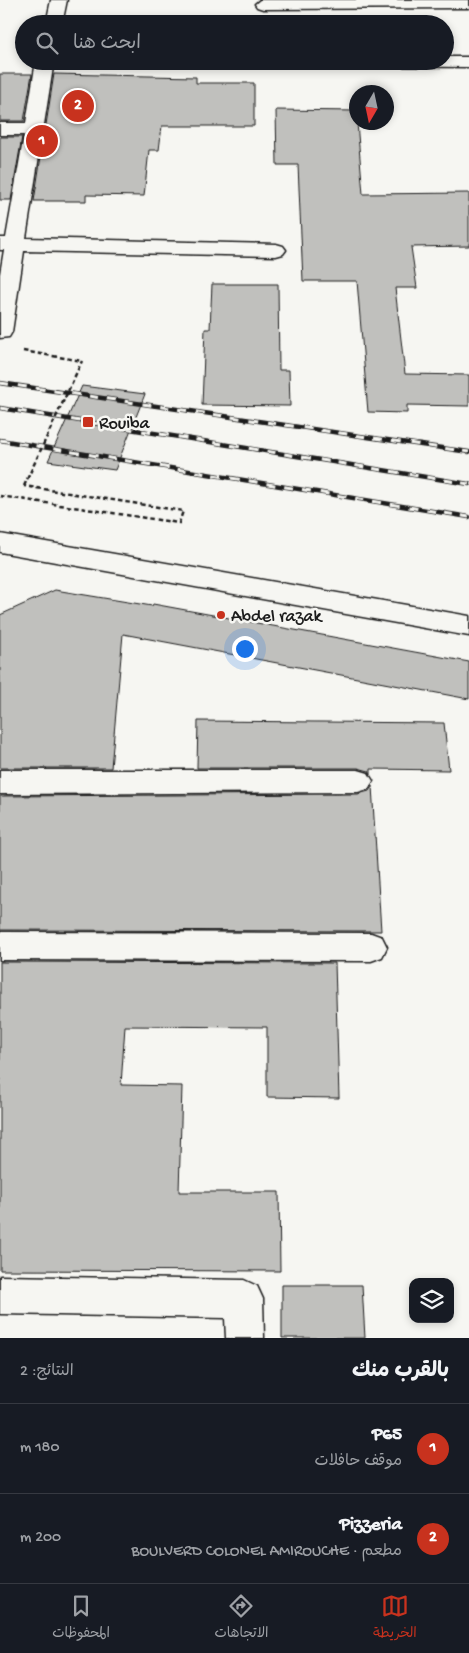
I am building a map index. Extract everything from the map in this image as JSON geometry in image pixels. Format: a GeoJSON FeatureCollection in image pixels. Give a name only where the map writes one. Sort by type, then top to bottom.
{"type":"FeatureCollection","features":[{"type":"Feature","properties":{"kind":"street"},"geometry":{"type":"LineString","coordinates":[[56,15],[59,0]]}},
{"type":"Feature","properties":{"kind":"street"},"geometry":{"type":"LineString","coordinates":[[263,4],[380,2],[469,4]]}},
{"type":"Feature","properties":{"kind":"street"},"geometry":{"type":"LineString","coordinates":[[454,48],[469,48]]}},
{"type":"Feature","properties":{"kind":"street"},"geometry":{"type":"LineString","coordinates":[[454,62],[469,62]]}},
{"type":"Feature","properties":{"kind":"street"},"geometry":{"type":"LineString","coordinates":[[1,332],[7,244],[34,129],[44,70]]}},
{"type":"Feature","properties":{"kind":"street"},"geometry":{"type":"LineString","coordinates":[[0,129],[34,129]]}},
{"type":"Feature","properties":{"kind":"street"},"geometry":{"type":"LineString","coordinates":[[7,244],[276,250]]}},
{"type":"Feature","properties":{"kind":"street"},"geometry":{"type":"LineString","coordinates":[[0,543],[469,626]]}},
{"type":"Feature","properties":{"kind":"street"},"geometry":{"type":"LineString","coordinates":[[0,782],[358,781]]}},
{"type":"Feature","properties":{"kind":"street"},"geometry":{"type":"LineString","coordinates":[[0,946],[371,947]]}},
{"type":"Feature","properties":{"kind":"street"},"geometry":{"type":"LineString","coordinates":[[0,1295],[244,1299],[245,1338]]}},
{"type":"Feature","properties":{"kind":"path"},"geometry":{"type":"LineString","coordinates":[[0,496],[179,523],[183,512],[24,486],[82,361],[18,351]]}},
{"type":"Feature","properties":{"kind":"building"},"geometry":{"type":"Polygon","coordinates":[[[0,74],[32,74],[24,121],[0,121],[0,74]]]}},
{"type":"Feature","properties":{"kind":"building"},"geometry":{"type":"Polygon","coordinates":[[[54,74],[196,77],[196,83],[254,83],[254,126],[162,126],[159,150],[149,150],[144,196],[86,195],[86,201],[34,201],[54,74]]]}},
{"type":"Feature","properties":{"kind":"building"},"geometry":{"type":"Polygon","coordinates":[[[276,110],[349,111],[349,130],[358,130],[363,194],[469,193],[469,246],[411,247],[417,288],[395,288],[405,374],[469,375],[469,406],[407,405],[407,413],[368,412],[357,281],[303,281],[298,165],[277,165],[276,110]]]}},
{"type":"Feature","properties":{"kind":"building"},"geometry":{"type":"Polygon","coordinates":[[[0,137],[22,137],[11,200],[0,200],[0,137]]]}},
{"type":"Feature","properties":{"kind":"building"},"geometry":{"type":"Polygon","coordinates":[[[212,284],[278,284],[279,370],[289,370],[290,406],[202,405],[205,329],[210,329],[212,284]]]}},
{"type":"Feature","properties":{"kind":"building"},"geometry":{"type":"Polygon","coordinates":[[[82,386],[145,394],[115,470],[48,461],[82,386]]]}},
{"type":"Feature","properties":{"kind":"building"},"geometry":{"type":"Polygon","coordinates":[[[55,590],[152,606],[153,604],[469,662],[469,699],[123,634],[111,768],[0,768],[0,615],[55,590]]]}},
{"type":"Feature","properties":{"kind":"building"},"geometry":{"type":"Polygon","coordinates":[[[198,721],[444,723],[449,770],[371,769],[371,775],[369,771],[358,768],[197,768],[198,721]]]}},
{"type":"Feature","properties":{"kind":"building"},"geometry":{"type":"Polygon","coordinates":[[[372,786],[381,931],[0,930],[0,796],[358,794],[369,791],[372,786]]]}},
{"type":"Feature","properties":{"kind":"building"},"geometry":{"type":"Polygon","coordinates":[[[0,962],[335,963],[339,1098],[267,1097],[267,1027],[125,1026],[121,1085],[182,1086],[179,1192],[279,1192],[280,1271],[0,1270],[0,962]]]}},
{"type":"Feature","properties":{"kind":"building"},"geometry":{"type":"Polygon","coordinates":[[[282,1285],[362,1285],[365,1338],[282,1338],[282,1285]]]}},
{"type":"Feature","properties":{"kind":"railway"},"geometry":{"type":"LineString","coordinates":[[0,383],[469,452]]}},
{"type":"Feature","properties":{"kind":"railway"},"geometry":{"type":"LineString","coordinates":[[0,408],[469,484]]}},
{"type":"Feature","properties":{"kind":"railway"},"geometry":{"type":"LineString","coordinates":[[0,440],[469,517]]}},
{"type":"Feature","properties":{"kind":"place","name":"Pizzeria"},"geometry":{"type":"Point","coordinates":[78,106]}},
{"type":"Feature","properties":{"kind":"place","name":"P65"},"geometry":{"type":"Point","coordinates":[42,141]}},
{"type":"Feature","properties":{"kind":"place","name":"Rouiba"},"geometry":{"type":"Point","coordinates":[88,422]}},
{"type":"Feature","properties":{"kind":"place","name":"Abdel razak"},"geometry":{"type":"Point","coordinates":[221,615]}}]}
